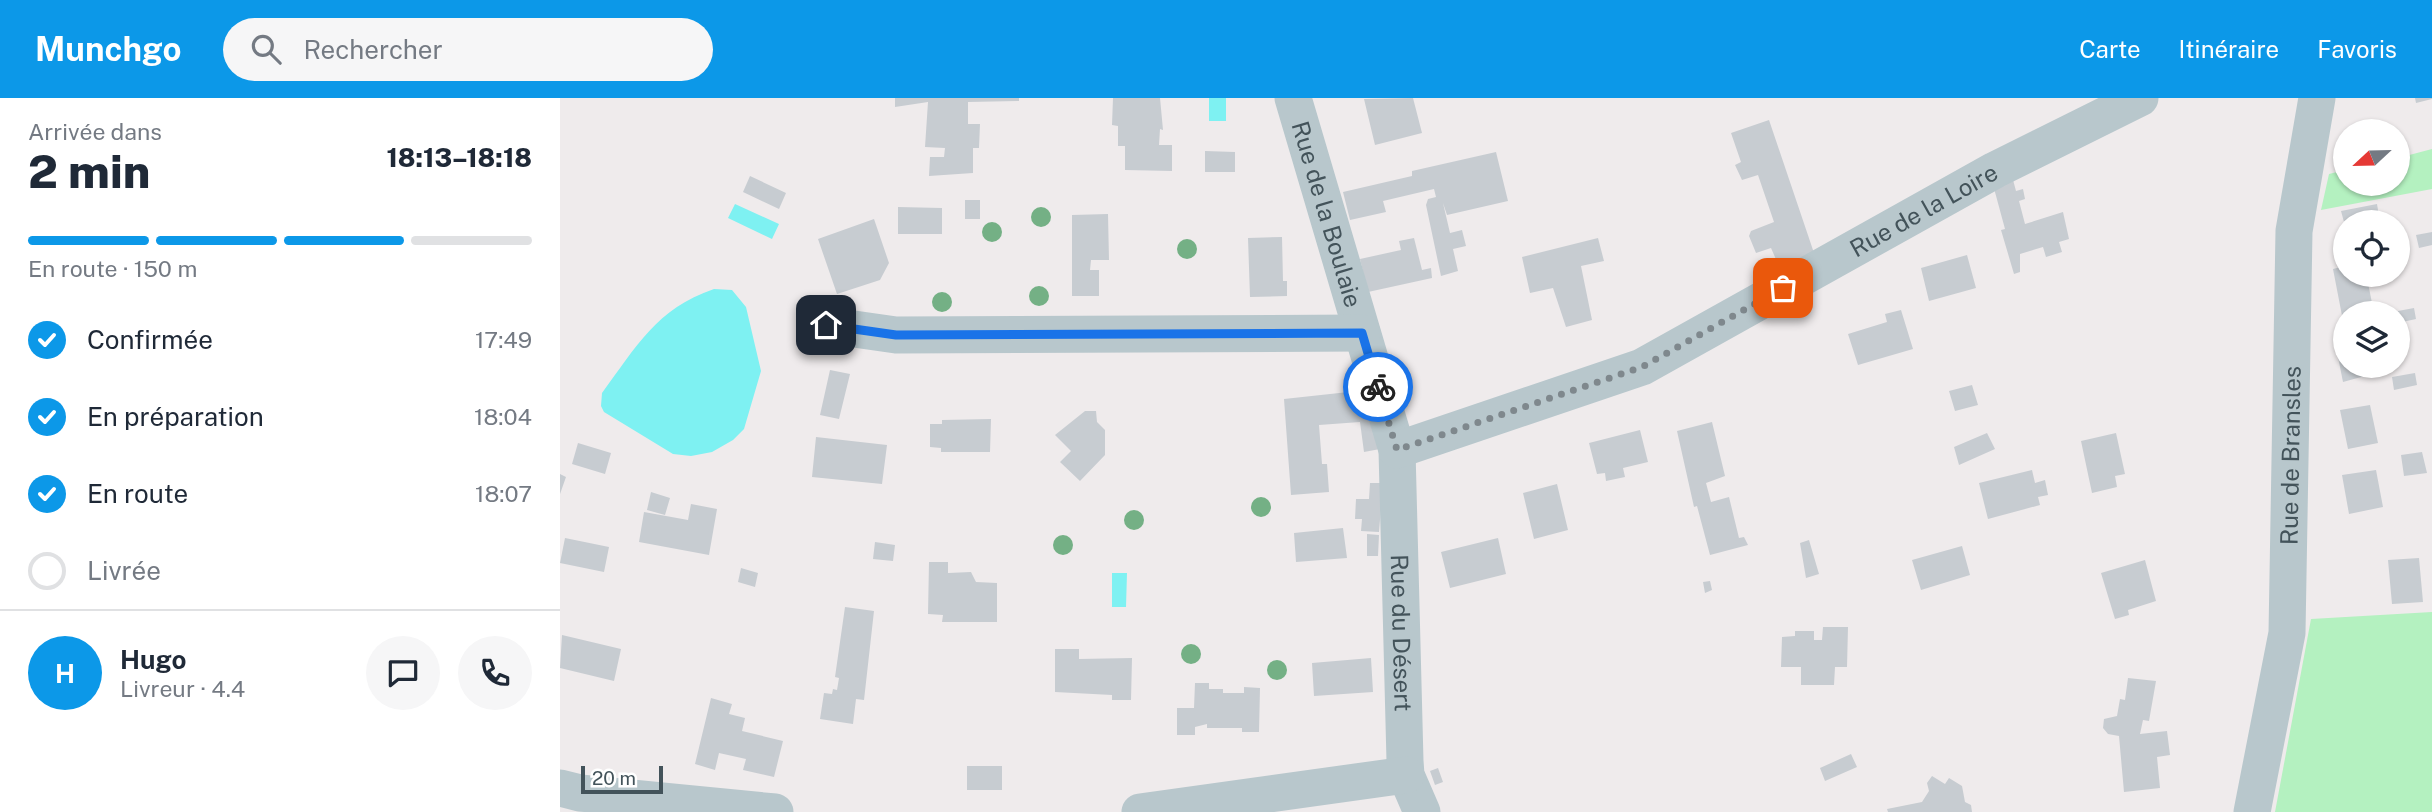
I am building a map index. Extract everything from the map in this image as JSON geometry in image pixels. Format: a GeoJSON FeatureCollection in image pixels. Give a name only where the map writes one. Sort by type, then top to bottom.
{"type":"FeatureCollection","features":[{"type":"Feature","properties":{"kind":"street","name":"Rue de la Boulaie"},"geometry":{"type":"LineString","coordinates":[[1293,98],[1397,450]]}},
{"type":"Feature","properties":{"kind":"street","name":"Rue de la Loire"},"geometry":{"type":"LineString","coordinates":[[1397,450],[1642,367],[1994,170],[2140,98]]}},
{"type":"Feature","properties":{"kind":"street","name":"Rue de Bransles"},"geometry":{"type":"LineString","coordinates":[[2252,812],[2287,633],[2294,231],[2317,98]]}},
{"type":"Feature","properties":{"kind":"street"},"geometry":{"type":"LineString","coordinates":[[826,325],[896,335],[1362,333]]}},
{"type":"Feature","properties":{"kind":"street","name":"Rue du Désert"},"geometry":{"type":"LineString","coordinates":[[1397,450],[1406,775],[1422,812]]}},
{"type":"Feature","properties":{"kind":"street"},"geometry":{"type":"LineString","coordinates":[[1140,812],[1406,775]]}},
{"type":"Feature","properties":{"kind":"street"},"geometry":{"type":"LineString","coordinates":[[560,788],[580,793],[775,812]]}},
{"type":"Feature","properties":{"kind":"green space"},"geometry":{"type":"Polygon","coordinates":[[[2432,149],[2432,189],[2410,193],[2410,155],[2432,149]]]}},
{"type":"Feature","properties":{"kind":"green space"},"geometry":{"type":"Polygon","coordinates":[[[2333,173],[2333,196],[2395,196],[2321,210],[2329,174],[2333,173]]]}},
{"type":"Feature","properties":{"kind":"green space"},"geometry":{"type":"Polygon","coordinates":[[[2432,612],[2432,812],[2275,812],[2311,619],[2432,612]]]}},
{"type":"Feature","properties":{"kind":"water"},"geometry":{"type":"Polygon","coordinates":[[[1209,98],[1226,98],[1226,121],[1209,121],[1209,98]]]}},
{"type":"Feature","properties":{"kind":"water"},"geometry":{"type":"Polygon","coordinates":[[[735,204],[779,224],[772,239],[728,218],[735,204]]]}},
{"type":"Feature","properties":{"kind":"water"},"geometry":{"type":"Polygon","coordinates":[[[714,289],[732,290],[746,307],[761,371],[744,429],[733,440],[712,452],[691,456],[673,454],[604,412],[601,406],[602,393],[662,318],[694,297],[714,289]]]}},
{"type":"Feature","properties":{"kind":"water"},"geometry":{"type":"Polygon","coordinates":[[[1112,573],[1127,573],[1126,607],[1112,607],[1112,573]]]}},
{"type":"Feature","properties":{"kind":"building"},"geometry":{"type":"Polygon","coordinates":[[[895,98],[1019,98],[1019,101],[968,102],[968,124],[980,124],[979,148],[973,148],[973,173],[929,176],[930,157],[944,157],[945,148],[925,147],[928,102],[895,107],[895,98]]]}},
{"type":"Feature","properties":{"kind":"building"},"geometry":{"type":"Polygon","coordinates":[[[1113,98],[1160,98],[1163,130],[1160,129],[1159,145],[1172,145],[1172,171],[1125,170],[1125,146],[1118,146],[1118,126],[1112,125],[1113,98]]]}},
{"type":"Feature","properties":{"kind":"building"},"geometry":{"type":"Polygon","coordinates":[[[1413,98],[1422,133],[1375,145],[1364,99],[1413,98]]]}},
{"type":"Feature","properties":{"kind":"building"},"geometry":{"type":"Polygon","coordinates":[[[2415,98],[2432,98],[2432,99],[2416,103],[2415,98]]]}},
{"type":"Feature","properties":{"kind":"building"},"geometry":{"type":"Polygon","coordinates":[[[1769,120],[1814,253],[1782,273],[1771,248],[1756,253],[1749,236],[1751,231],[1774,222],[1758,175],[1742,180],[1735,165],[1741,162],[1731,133],[1769,120]]]}},
{"type":"Feature","properties":{"kind":"building"},"geometry":{"type":"Polygon","coordinates":[[[1205,151],[1235,152],[1235,172],[1205,172],[1205,151]]]}},
{"type":"Feature","properties":{"kind":"building"},"geometry":{"type":"Polygon","coordinates":[[[1496,152],[1508,201],[1447,215],[1443,203],[1450,233],[1462,230],[1466,246],[1453,249],[1458,271],[1441,276],[1426,205],[1428,199],[1436,197],[1434,189],[1383,201],[1386,212],[1350,220],[1343,192],[1412,176],[1412,171],[1496,152]]]}},
{"type":"Feature","properties":{"kind":"building"},"geometry":{"type":"Polygon","coordinates":[[[750,176],[786,193],[779,209],[743,192],[750,176]]]}},
{"type":"Feature","properties":{"kind":"building"},"geometry":{"type":"Polygon","coordinates":[[[2012,176],[2016,191],[2023,189],[2025,199],[2019,201],[2025,224],[2063,212],[2069,239],[2059,242],[2062,252],[2046,257],[2043,247],[2020,254],[2020,272],[2014,274],[2001,230],[2005,229],[1992,181],[2012,176]]]}},
{"type":"Feature","properties":{"kind":"building"},"geometry":{"type":"Polygon","coordinates":[[[965,200],[980,200],[980,219],[965,219],[965,200]]]}},
{"type":"Feature","properties":{"kind":"building"},"geometry":{"type":"Polygon","coordinates":[[[2377,204],[2378,210],[2346,210],[2377,204]]]}},
{"type":"Feature","properties":{"kind":"building"},"geometry":{"type":"Polygon","coordinates":[[[898,207],[942,208],[942,234],[898,234],[898,207]]]}},
{"type":"Feature","properties":{"kind":"building"},"geometry":{"type":"Polygon","coordinates":[[[1108,214],[1109,260],[1091,260],[1090,270],[1099,270],[1099,296],[1072,296],[1072,215],[1108,214]]]}},
{"type":"Feature","properties":{"kind":"building"},"geometry":{"type":"Polygon","coordinates":[[[874,219],[889,263],[880,280],[837,294],[818,239],[874,219]]]}},
{"type":"Feature","properties":{"kind":"building"},"geometry":{"type":"Polygon","coordinates":[[[2432,232],[2432,245],[2419,248],[2416,235],[2432,232]]]}},
{"type":"Feature","properties":{"kind":"building"},"geometry":{"type":"Polygon","coordinates":[[[1282,237],[1283,281],[1287,281],[1287,296],[1250,297],[1248,238],[1282,237]]]}},
{"type":"Feature","properties":{"kind":"building"},"geometry":{"type":"Polygon","coordinates":[[[1414,238],[1422,270],[1431,268],[1432,278],[1368,292],[1360,259],[1401,250],[1399,241],[1414,238]]]}},
{"type":"Feature","properties":{"kind":"building"},"geometry":{"type":"Polygon","coordinates":[[[1598,238],[1604,261],[1581,266],[1592,320],[1566,327],[1553,288],[1530,293],[1522,257],[1598,238]]]}},
{"type":"Feature","properties":{"kind":"building"},"geometry":{"type":"Polygon","coordinates":[[[1967,255],[1976,288],[1929,301],[1921,268],[1967,255]]]}},
{"type":"Feature","properties":{"kind":"building"},"geometry":{"type":"Polygon","coordinates":[[[2336,287],[2369,287],[2372,301],[2339,301],[2336,287]]]}},
{"type":"Feature","properties":{"kind":"building"},"geometry":{"type":"Polygon","coordinates":[[[2414,308],[2416,319],[2410,320],[2410,309],[2414,308]]]}},
{"type":"Feature","properties":{"kind":"building"},"geometry":{"type":"Polygon","coordinates":[[[1901,310],[1913,349],[1858,365],[1848,334],[1887,322],[1885,314],[1901,310]]]}},
{"type":"Feature","properties":{"kind":"building"},"geometry":{"type":"Polygon","coordinates":[[[830,370],[850,374],[839,419],[820,415],[830,370]]]}},
{"type":"Feature","properties":{"kind":"building"},"geometry":{"type":"Polygon","coordinates":[[[2415,373],[2417,385],[2394,390],[2392,378],[2410,378],[2410,374],[2415,373]]]}},
{"type":"Feature","properties":{"kind":"building"},"geometry":{"type":"Polygon","coordinates":[[[2342,378],[2358,378],[2343,382],[2342,378]]]}},
{"type":"Feature","properties":{"kind":"building"},"geometry":{"type":"Polygon","coordinates":[[[1972,385],[1978,405],[1955,411],[1949,391],[1972,385]]]}},
{"type":"Feature","properties":{"kind":"building"},"geometry":{"type":"Polygon","coordinates":[[[1367,390],[1380,449],[1364,452],[1360,422],[1319,425],[1322,464],[1327,464],[1329,492],[1291,495],[1284,399],[1367,390]]]}},
{"type":"Feature","properties":{"kind":"building"},"geometry":{"type":"Polygon","coordinates":[[[2370,405],[2378,443],[2348,449],[2340,410],[2370,405]]]}},
{"type":"Feature","properties":{"kind":"building"},"geometry":{"type":"Polygon","coordinates":[[[1085,411],[1096,411],[1097,422],[1105,430],[1105,455],[1080,481],[1060,462],[1071,451],[1055,435],[1085,411]]]}},
{"type":"Feature","properties":{"kind":"building"},"geometry":{"type":"Polygon","coordinates":[[[991,419],[990,452],[941,452],[941,448],[930,447],[930,424],[942,424],[942,420],[991,419]]]}},
{"type":"Feature","properties":{"kind":"building"},"geometry":{"type":"Polygon","coordinates":[[[1712,422],[1725,476],[1706,483],[1711,502],[1729,497],[1739,538],[1744,537],[1748,545],[1710,555],[1697,506],[1694,507],[1677,431],[1712,422]]]}},
{"type":"Feature","properties":{"kind":"building"},"geometry":{"type":"Polygon","coordinates":[[[1640,430],[1648,462],[1623,468],[1625,477],[1606,481],[1605,473],[1597,474],[1589,443],[1640,430]]]}},
{"type":"Feature","properties":{"kind":"building"},"geometry":{"type":"Polygon","coordinates":[[[1987,433],[1995,449],[1959,465],[1954,447],[1987,433]]]}},
{"type":"Feature","properties":{"kind":"building"},"geometry":{"type":"Polygon","coordinates":[[[2116,433],[2125,474],[2115,476],[2117,487],[2092,493],[2081,441],[2116,433]]]}},
{"type":"Feature","properties":{"kind":"building"},"geometry":{"type":"Polygon","coordinates":[[[816,437],[887,445],[882,484],[812,477],[816,437]]]}},
{"type":"Feature","properties":{"kind":"building"},"geometry":{"type":"Polygon","coordinates":[[[578,443],[611,453],[605,474],[572,464],[578,443]]]}},
{"type":"Feature","properties":{"kind":"building"},"geometry":{"type":"Polygon","coordinates":[[[2422,452],[2427,473],[2404,476],[2401,455],[2422,452]]]}},
{"type":"Feature","properties":{"kind":"building"},"geometry":{"type":"Polygon","coordinates":[[[2032,470],[2035,483],[2045,480],[2048,495],[2038,497],[2040,505],[1988,519],[1979,483],[2032,470]]]}},
{"type":"Feature","properties":{"kind":"building"},"geometry":{"type":"Polygon","coordinates":[[[2376,470],[2383,507],[2349,514],[2342,475],[2376,470]]]}},
{"type":"Feature","properties":{"kind":"building"},"geometry":{"type":"Polygon","coordinates":[[[560,474],[566,477],[560,494],[560,474]]]}},
{"type":"Feature","properties":{"kind":"building"},"geometry":{"type":"Polygon","coordinates":[[[1370,483],[1383,483],[1379,532],[1361,531],[1362,519],[1355,519],[1356,499],[1369,499],[1370,483]]]}},
{"type":"Feature","properties":{"kind":"building"},"geometry":{"type":"Polygon","coordinates":[[[1557,484],[1568,530],[1534,539],[1523,493],[1557,484]]]}},
{"type":"Feature","properties":{"kind":"building"},"geometry":{"type":"Polygon","coordinates":[[[651,492],[670,498],[665,515],[647,510],[651,492]]]}},
{"type":"Feature","properties":{"kind":"building"},"geometry":{"type":"Polygon","coordinates":[[[691,504],[717,509],[709,555],[639,542],[644,512],[688,520],[691,504]]]}},
{"type":"Feature","properties":{"kind":"building"},"geometry":{"type":"Polygon","coordinates":[[[1343,528],[1347,558],[1296,562],[1294,533],[1343,528]]]}},
{"type":"Feature","properties":{"kind":"building"},"geometry":{"type":"Polygon","coordinates":[[[1367,534],[1379,535],[1378,556],[1367,556],[1367,534]]]}},
{"type":"Feature","properties":{"kind":"building"},"geometry":{"type":"Polygon","coordinates":[[[565,538],[609,547],[604,572],[560,563],[565,538]]]}},
{"type":"Feature","properties":{"kind":"building"},"geometry":{"type":"Polygon","coordinates":[[[1498,538],[1506,574],[1450,588],[1441,552],[1498,538]]]}},
{"type":"Feature","properties":{"kind":"building"},"geometry":{"type":"Polygon","coordinates":[[[1809,540],[1819,574],[1806,578],[1800,543],[1809,540]]]}},
{"type":"Feature","properties":{"kind":"building"},"geometry":{"type":"Polygon","coordinates":[[[875,542],[895,545],[893,561],[873,559],[875,542]]]}},
{"type":"Feature","properties":{"kind":"building"},"geometry":{"type":"Polygon","coordinates":[[[1962,546],[1970,575],[1921,590],[1912,560],[1962,546]]]}},
{"type":"Feature","properties":{"kind":"building"},"geometry":{"type":"Polygon","coordinates":[[[2419,558],[2423,602],[2392,604],[2388,560],[2419,558]]]}},
{"type":"Feature","properties":{"kind":"building"},"geometry":{"type":"Polygon","coordinates":[[[2145,560],[2156,601],[2128,610],[2129,615],[2115,619],[2101,573],[2145,560]]]}},
{"type":"Feature","properties":{"kind":"building"},"geometry":{"type":"Polygon","coordinates":[[[929,562],[948,562],[948,573],[971,572],[976,582],[997,583],[997,622],[942,622],[943,615],[928,614],[929,562]]]}},
{"type":"Feature","properties":{"kind":"building"},"geometry":{"type":"Polygon","coordinates":[[[741,568],[758,573],[755,587],[738,582],[741,568]]]}},
{"type":"Feature","properties":{"kind":"building"},"geometry":{"type":"Polygon","coordinates":[[[1710,581],[1712,590],[1705,593],[1703,582],[1710,581]]]}},
{"type":"Feature","properties":{"kind":"building"},"geometry":{"type":"Polygon","coordinates":[[[845,607],[874,611],[864,700],[856,699],[853,724],[820,719],[824,693],[832,694],[833,689],[837,690],[839,678],[835,677],[845,607]]]}},
{"type":"Feature","properties":{"kind":"building"},"geometry":{"type":"Polygon","coordinates":[[[1823,627],[1848,627],[1847,667],[1835,667],[1834,685],[1801,685],[1801,667],[1781,667],[1782,637],[1795,636],[1795,631],[1814,631],[1814,640],[1822,640],[1823,627]]]}},
{"type":"Feature","properties":{"kind":"building"},"geometry":{"type":"Polygon","coordinates":[[[562,635],[621,649],[614,681],[560,668],[562,635]]]}},
{"type":"Feature","properties":{"kind":"building"},"geometry":{"type":"Polygon","coordinates":[[[1055,649],[1079,649],[1079,659],[1132,658],[1131,700],[1112,700],[1112,695],[1055,692],[1055,649]]]}},
{"type":"Feature","properties":{"kind":"building"},"geometry":{"type":"Polygon","coordinates":[[[1371,658],[1373,692],[1314,696],[1312,663],[1371,658]]]}},
{"type":"Feature","properties":{"kind":"building"},"geometry":{"type":"Polygon","coordinates":[[[2128,678],[2156,681],[2149,721],[2143,720],[2140,734],[2167,731],[2170,755],[2157,757],[2160,788],[2124,792],[2119,736],[2108,734],[2103,728],[2104,719],[2117,716],[2120,699],[2125,700],[2128,678]]]}},
{"type":"Feature","properties":{"kind":"building"},"geometry":{"type":"Polygon","coordinates":[[[1195,683],[1209,683],[1209,689],[1223,689],[1223,693],[1244,693],[1244,687],[1260,688],[1259,732],[1242,732],[1242,728],[1207,728],[1207,724],[1195,727],[1195,735],[1177,735],[1177,708],[1194,708],[1195,683]]]}},
{"type":"Feature","properties":{"kind":"building"},"geometry":{"type":"Polygon","coordinates":[[[711,698],[732,704],[729,714],[745,718],[742,731],[783,741],[774,777],[743,770],[746,759],[719,753],[715,770],[695,764],[711,698]]]}},
{"type":"Feature","properties":{"kind":"building"},"geometry":{"type":"Polygon","coordinates":[[[1851,754],[1857,767],[1825,781],[1820,768],[1851,754]]]}},
{"type":"Feature","properties":{"kind":"building"},"geometry":{"type":"Polygon","coordinates":[[[967,766],[1002,766],[1002,790],[967,790],[967,766]]]}},
{"type":"Feature","properties":{"kind":"building"},"geometry":{"type":"Polygon","coordinates":[[[1438,768],[1443,782],[1435,785],[1430,771],[1438,768]]]}},
{"type":"Feature","properties":{"kind":"building"},"geometry":{"type":"Polygon","coordinates":[[[1932,776],[1945,784],[1949,778],[1962,786],[1965,802],[1971,805],[1972,812],[1888,812],[1887,809],[1922,802],[1929,791],[1927,783],[1932,776]]]}},
{"type":"Feature","properties":{"kind":"way so far"},"geometry":{"type":"LineString","coordinates":[[1378,387],[1397,450],[1642,367],[1783,288]]}},
{"type":"Feature","properties":{"kind":"route"},"geometry":{"type":"LineString","coordinates":[[826,325],[896,335],[1362,333],[1378,387]]}}]}
